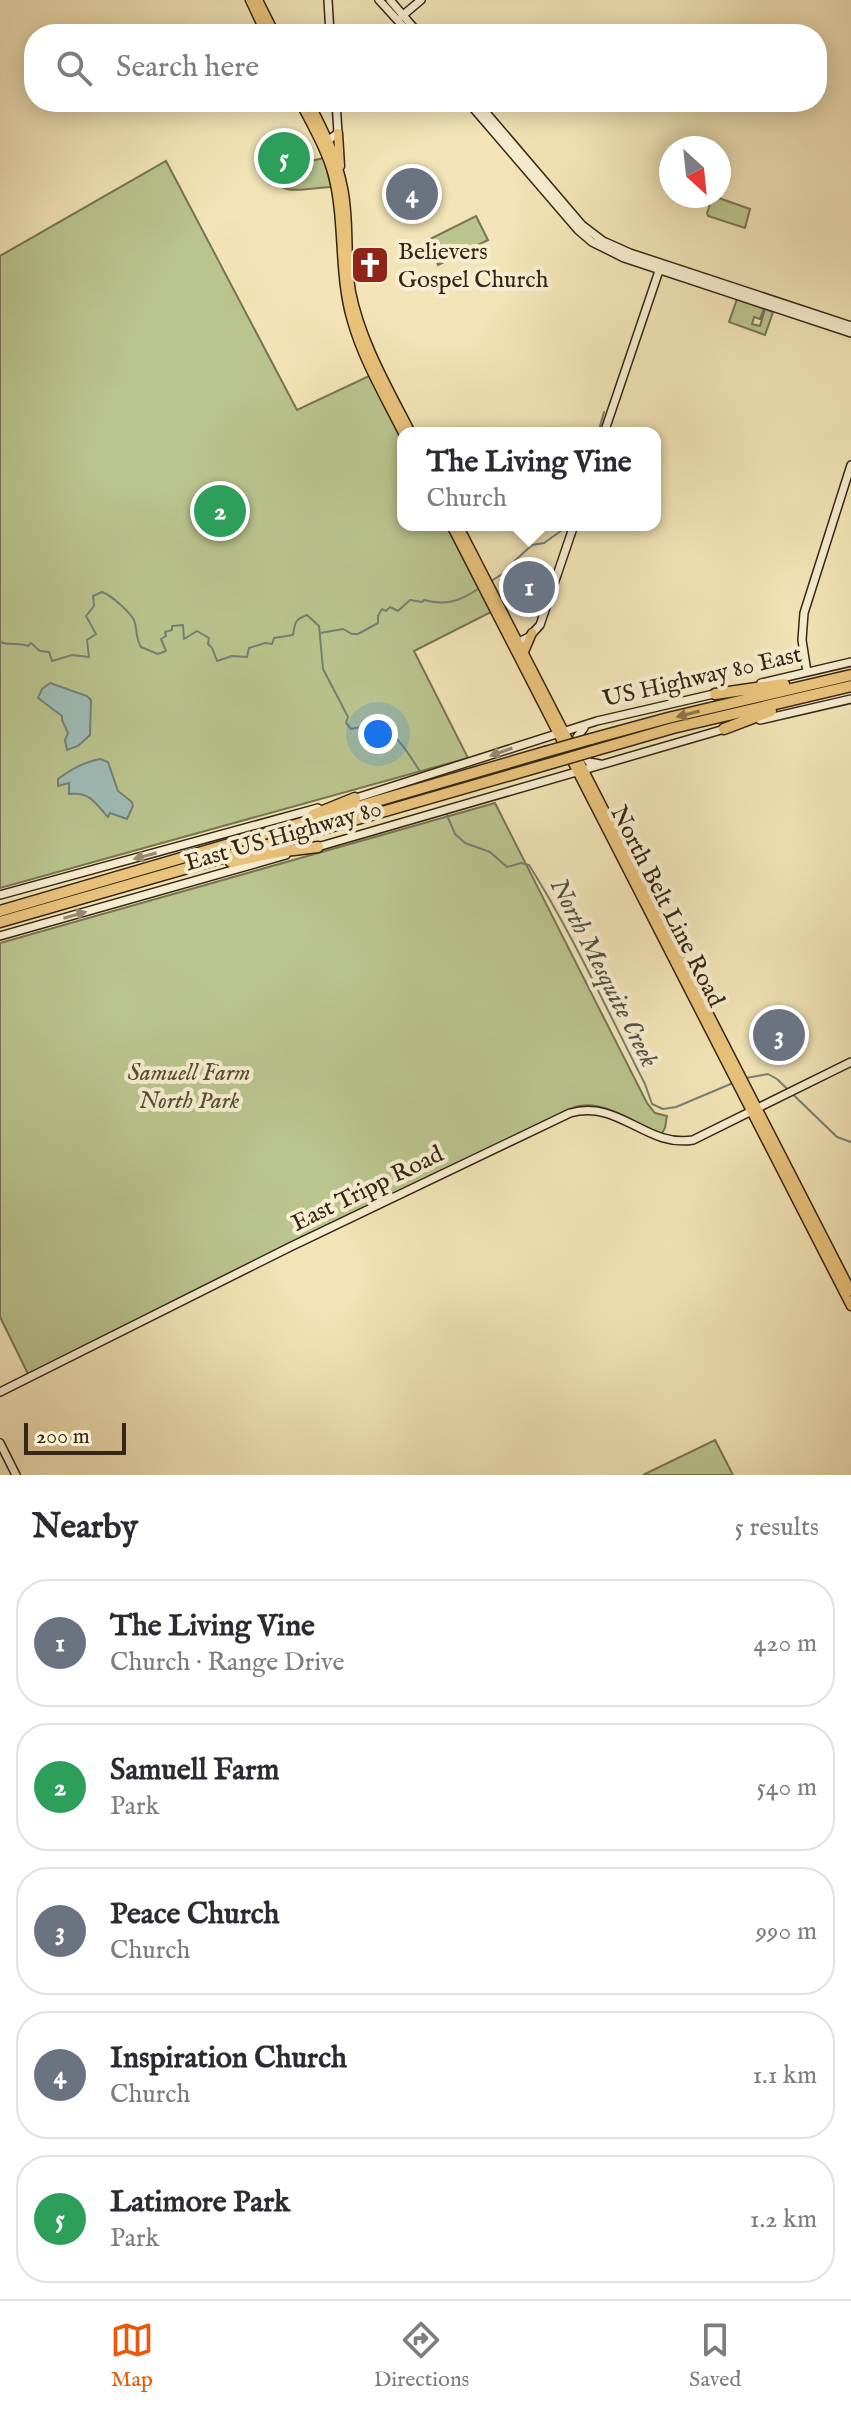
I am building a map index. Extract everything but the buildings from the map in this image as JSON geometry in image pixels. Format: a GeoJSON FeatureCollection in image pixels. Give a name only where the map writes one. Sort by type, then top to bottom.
{"type":"FeatureCollection","features":[{"type":"Feature","properties":{"kind":"highway"},"geometry":{"type":"LineString","coordinates":[[715,694],[849,679]]}},
{"type":"Feature","properties":{"kind":"highway"},"geometry":{"type":"LineString","coordinates":[[724,729],[849,679]]}},
{"type":"Feature","properties":{"kind":"highway"},"geometry":{"type":"LineString","coordinates":[[0,922],[415,797],[448,781],[545,752],[668,718],[849,679]]}},
{"type":"Feature","properties":{"kind":"highway"},"geometry":{"type":"LineString","coordinates":[[448,781],[552,763],[673,728],[812,696]]}},
{"type":"Feature","properties":{"kind":"highway"},"geometry":{"type":"LineString","coordinates":[[0,911],[415,797]]}},
{"type":"Feature","properties":{"kind":"highway"},"geometry":{"type":"LineString","coordinates":[[191,857],[355,798]]}},
{"type":"Feature","properties":{"kind":"highway"},"geometry":{"type":"LineString","coordinates":[[112,889],[277,852],[318,847]]}},
{"type":"Feature","properties":{"kind":"main road"},"geometry":{"type":"LineString","coordinates":[[250,0],[261,24]]}},
{"type":"Feature","properties":{"kind":"main road"},"geometry":{"type":"LineString","coordinates":[[258,0],[270,24]]}},
{"type":"Feature","properties":{"kind":"main road"},"geometry":{"type":"LineString","coordinates":[[328,0],[329,24]]}},
{"type":"Feature","properties":{"kind":"main road"},"geometry":{"type":"LineString","coordinates":[[379,0],[405,24]]}},
{"type":"Feature","properties":{"kind":"main road"},"geometry":{"type":"LineString","coordinates":[[390,0],[400,18]]}},
{"type":"Feature","properties":{"kind":"main road"},"geometry":{"type":"LineString","coordinates":[[400,18],[421,0]]}},
{"type":"Feature","properties":{"kind":"main road"},"geometry":{"type":"LineString","coordinates":[[306,112],[325,144],[336,190],[345,292],[352,323],[400,427]]}},
{"type":"Feature","properties":{"kind":"main road"},"geometry":{"type":"LineString","coordinates":[[313,112],[341,179]]}},
{"type":"Feature","properties":{"kind":"main road"},"geometry":{"type":"LineString","coordinates":[[337,112],[351,292],[372,354],[408,427]]}},
{"type":"Feature","properties":{"kind":"main road"},"geometry":{"type":"LineString","coordinates":[[481,112],[589,231],[612,246],[851,333]]}},
{"type":"Feature","properties":{"kind":"main road"},"geometry":{"type":"LineString","coordinates":[[325,144],[338,133]]}},
{"type":"Feature","properties":{"kind":"main road"},"geometry":{"type":"LineString","coordinates":[[661,266],[851,326]]}},
{"type":"Feature","properties":{"kind":"main road"},"geometry":{"type":"LineString","coordinates":[[606,427],[661,266]]}},
{"type":"Feature","properties":{"kind":"main road"},"geometry":{"type":"LineString","coordinates":[[807,672],[802,640],[804,613],[851,465]]}},
{"type":"Feature","properties":{"kind":"main road","name":"North Belt Line Road"},"geometry":{"type":"LineString","coordinates":[[459,531],[659,928],[736,1076],[758,1108],[851,1306]]}},
{"type":"Feature","properties":{"kind":"main road"},"geometry":{"type":"LineString","coordinates":[[515,644],[540,625],[572,531]]}},
{"type":"Feature","properties":{"kind":"main road"},"geometry":{"type":"LineString","coordinates":[[523,654],[532,633]]}},
{"type":"Feature","properties":{"kind":"main road","name":"North Belt Line Road"},"geometry":{"type":"LineString","coordinates":[[515,644],[523,654],[536,685]]}},
{"type":"Feature","properties":{"kind":"main road","name":"US Highway 80 East"},"geometry":{"type":"LineString","coordinates":[[560,732],[851,662]]}},
{"type":"Feature","properties":{"kind":"main road"},"geometry":{"type":"LineString","coordinates":[[580,772],[724,729],[851,699]]}},
{"type":"Feature","properties":{"kind":"main road"},"geometry":{"type":"LineString","coordinates":[[597,721],[583,729],[577,740],[585,759],[604,764]]}},
{"type":"Feature","properties":{"kind":"main road","name":"East US Highway 80"},"geometry":{"type":"LineString","coordinates":[[0,895],[407,783],[448,781],[560,732]]}},
{"type":"Feature","properties":{"kind":"main road","name":"East US Highway 80"},"geometry":{"type":"LineString","coordinates":[[0,936],[580,772]]}},
{"type":"Feature","properties":{"kind":"main road","name":"East Tripp Road"},"geometry":{"type":"LineString","coordinates":[[0,1392],[290,1247],[570,1113],[582,1109],[598,1110],[664,1140],[681,1142],[700,1137],[851,1062]]}},
{"type":"Feature","properties":{"kind":"main road","name":"North Belt Line Road"},"geometry":{"type":"LineString","coordinates":[[816,1229],[851,1291]]}},
{"type":"Feature","properties":{"kind":"main road"},"geometry":{"type":"LineString","coordinates":[[0,1443],[16,1475]]}},
{"type":"Feature","properties":{"kind":"green space"},"geometry":{"type":"Polygon","coordinates":[[[292,143],[301,163],[324,158],[331,187],[296,190],[280,186],[274,179],[269,154],[292,143]]]}},
{"type":"Feature","properties":{"kind":"green space"},"geometry":{"type":"Polygon","coordinates":[[[166,161],[297,410],[369,376],[397,430],[397,531],[449,531],[491,612],[414,651],[468,758],[0,888],[0,256],[166,161]]]}},
{"type":"Feature","properties":{"kind":"green space"},"geometry":{"type":"Polygon","coordinates":[[[731,202],[750,209],[745,228],[708,216],[709,208],[731,208],[731,202]]]}},
{"type":"Feature","properties":{"kind":"green space"},"geometry":{"type":"Polygon","coordinates":[[[476,216],[488,240],[438,265],[430,239],[476,216]]]}},
{"type":"Feature","properties":{"kind":"green space"},"geometry":{"type":"Polygon","coordinates":[[[737,299],[764,309],[760,319],[754,317],[752,324],[760,326],[765,309],[773,312],[765,335],[729,322],[737,299]]]}},
{"type":"Feature","properties":{"kind":"green space","name":"Samuell Farm North Park"},"geometry":{"type":"Polygon","coordinates":[[[495,803],[647,1103],[655,1113],[667,1116],[661,1135],[608,1109],[585,1105],[575,1107],[29,1376],[0,1317],[0,943],[495,803]]]}},
{"type":"Feature","properties":{"kind":"green space"},"geometry":{"type":"Polygon","coordinates":[[[715,1440],[733,1475],[643,1475],[715,1440]]]}},
{"type":"Feature","properties":{"kind":"water"},"geometry":{"type":"Polygon","coordinates":[[[50,683],[91,700],[90,735],[78,746],[67,750],[65,740],[68,733],[62,716],[38,698],[42,689],[50,683]]]}},
{"type":"Feature","properties":{"kind":"water"},"geometry":{"type":"Polygon","coordinates":[[[100,759],[108,762],[118,791],[132,802],[127,819],[110,813],[108,817],[87,796],[69,794],[69,783],[58,786],[58,779],[68,772],[100,759]]]}},
{"type":"Feature","properties":{"kind":"waterway"},"geometry":{"type":"LineString","coordinates":[[600,427],[604,412]]}},
{"type":"Feature","properties":{"kind":"waterway"},"geometry":{"type":"LineString","coordinates":[[491,581],[507,571],[532,545],[544,543],[561,531]]}},
{"type":"Feature","properties":{"kind":"waterway"},"geometry":{"type":"LineString","coordinates":[[320,633],[343,629],[358,634],[378,623],[382,609],[386,611],[390,607],[398,611],[410,600],[452,601],[478,589]]}},
{"type":"Feature","properties":{"kind":"waterway","name":"North Mesquite Creek"},"geometry":{"type":"LineString","coordinates":[[0,642],[28,646],[31,643],[40,651],[49,652],[52,661],[72,655],[89,657],[87,640],[96,634],[86,616],[94,606],[93,596],[102,592],[130,615],[141,647],[158,654],[166,651],[161,639],[166,636],[165,632],[172,630],[172,626],[183,625],[184,639],[197,631],[209,638],[208,644],[217,661],[232,656],[247,657],[249,648],[272,644],[274,638],[293,635],[296,622],[307,615],[319,626],[323,669],[348,717],[346,723],[351,729],[376,728],[394,736],[422,774]]}},
{"type":"Feature","properties":{"kind":"waterway","name":"North Mesquite Creek"},"geometry":{"type":"LineString","coordinates":[[446,813],[455,834],[465,843],[490,852],[507,867],[521,863],[529,865],[589,973],[652,1104],[663,1109],[676,1107],[733,1083]]}},
{"type":"Feature","properties":{"kind":"waterway","name":"North Mesquite Creek"},"geometry":{"type":"LineString","coordinates":[[746,1078],[768,1074],[777,1079],[837,1137],[851,1142]]}},
{"type":"Feature","properties":{"kind":"place","name":"Latimore Park"},"geometry":{"type":"Point","coordinates":[284,158]}},
{"type":"Feature","properties":{"kind":"place","name":"Inspiration Church"},"geometry":{"type":"Point","coordinates":[412,194]}},
{"type":"Feature","properties":{"kind":"place","name":"Believers Gospel Church"},"geometry":{"type":"Point","coordinates":[370,265]}},
{"type":"Feature","properties":{"kind":"place","name":"Samuell Farm"},"geometry":{"type":"Point","coordinates":[220,511]}},
{"type":"Feature","properties":{"kind":"place","name":"The Living Vine"},"geometry":{"type":"Point","coordinates":[529,587]}},
{"type":"Feature","properties":{"kind":"place","name":"Peace Church"},"geometry":{"type":"Point","coordinates":[779,1035]}}]}
